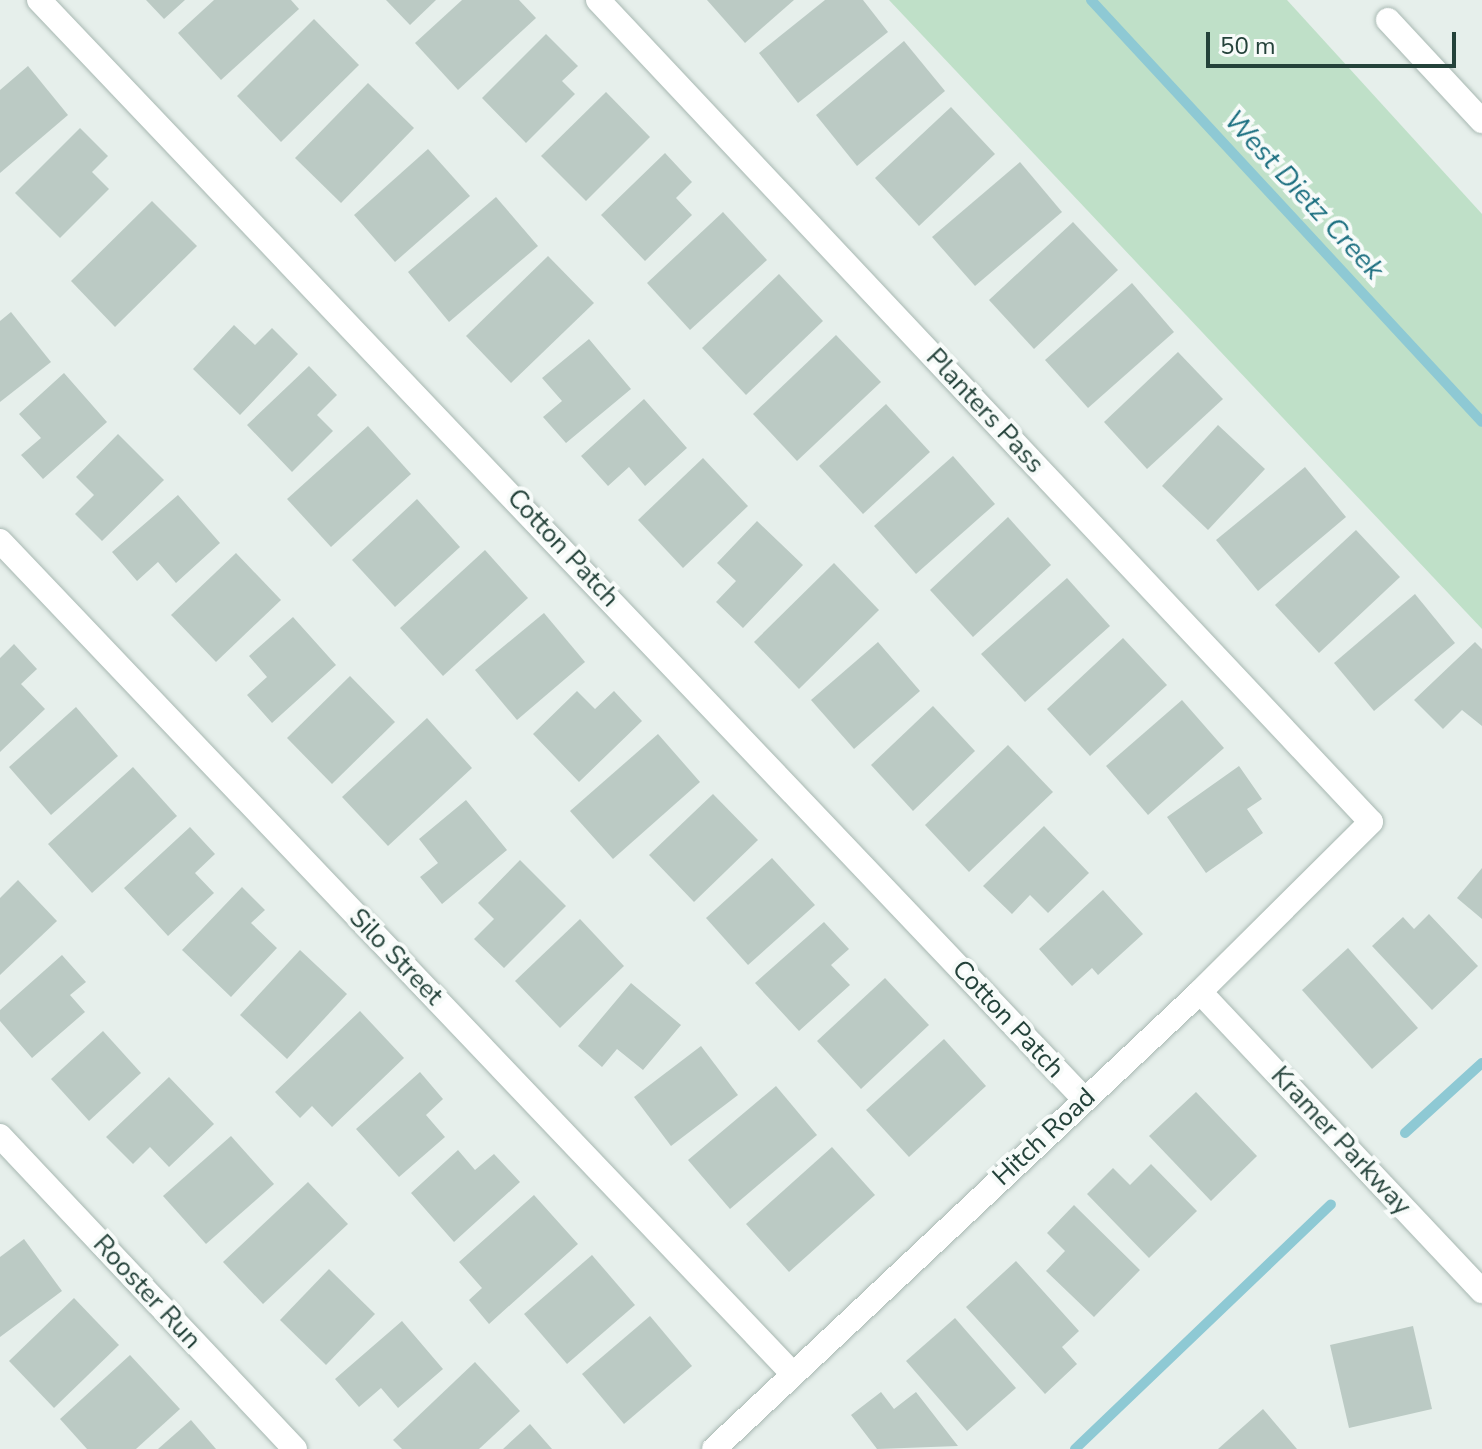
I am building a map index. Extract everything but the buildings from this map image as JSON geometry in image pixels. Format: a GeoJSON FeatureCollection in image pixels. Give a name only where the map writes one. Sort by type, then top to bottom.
{"type":"FeatureCollection","features":[{"type":"Feature","properties":{"kind":"street","name":"Cotton Patch"},"geometry":{"type":"LineString","coordinates":[[39,0],[1084,1099]]}},
{"type":"Feature","properties":{"kind":"street","name":"Planters Pass"},"geometry":{"type":"LineString","coordinates":[[598,0],[1371,822]]}},
{"type":"Feature","properties":{"kind":"street"},"geometry":{"type":"LineString","coordinates":[[1388,20],[1482,121]]}},
{"type":"Feature","properties":{"kind":"street","name":"Silo Street"},"geometry":{"type":"LineString","coordinates":[[0,541],[793,1374]]}},
{"type":"Feature","properties":{"kind":"street","name":"Hitch Road"},"geometry":{"type":"LineString","coordinates":[[714,1449],[1200,992],[1371,822]]}},
{"type":"Feature","properties":{"kind":"street","name":"Kramer Parkway"},"geometry":{"type":"LineString","coordinates":[[1200,992],[1482,1291]]}},
{"type":"Feature","properties":{"kind":"street","name":"Rooster Run"},"geometry":{"type":"LineString","coordinates":[[0,1136],[295,1449]]}},
{"type":"Feature","properties":{"kind":"green space"},"geometry":{"type":"Polygon","coordinates":[[[889,0],[1287,0],[1482,214],[1482,629],[889,0]]]}},
{"type":"Feature","properties":{"kind":"waterway","name":"West Dietz Creek"},"geometry":{"type":"LineString","coordinates":[[1091,0],[1482,422]]}},
{"type":"Feature","properties":{"kind":"waterway"},"geometry":{"type":"LineString","coordinates":[[1405,1133],[1482,1063]]}},
{"type":"Feature","properties":{"kind":"waterway"},"geometry":{"type":"LineString","coordinates":[[1075,1449],[1331,1204]]}}]}
